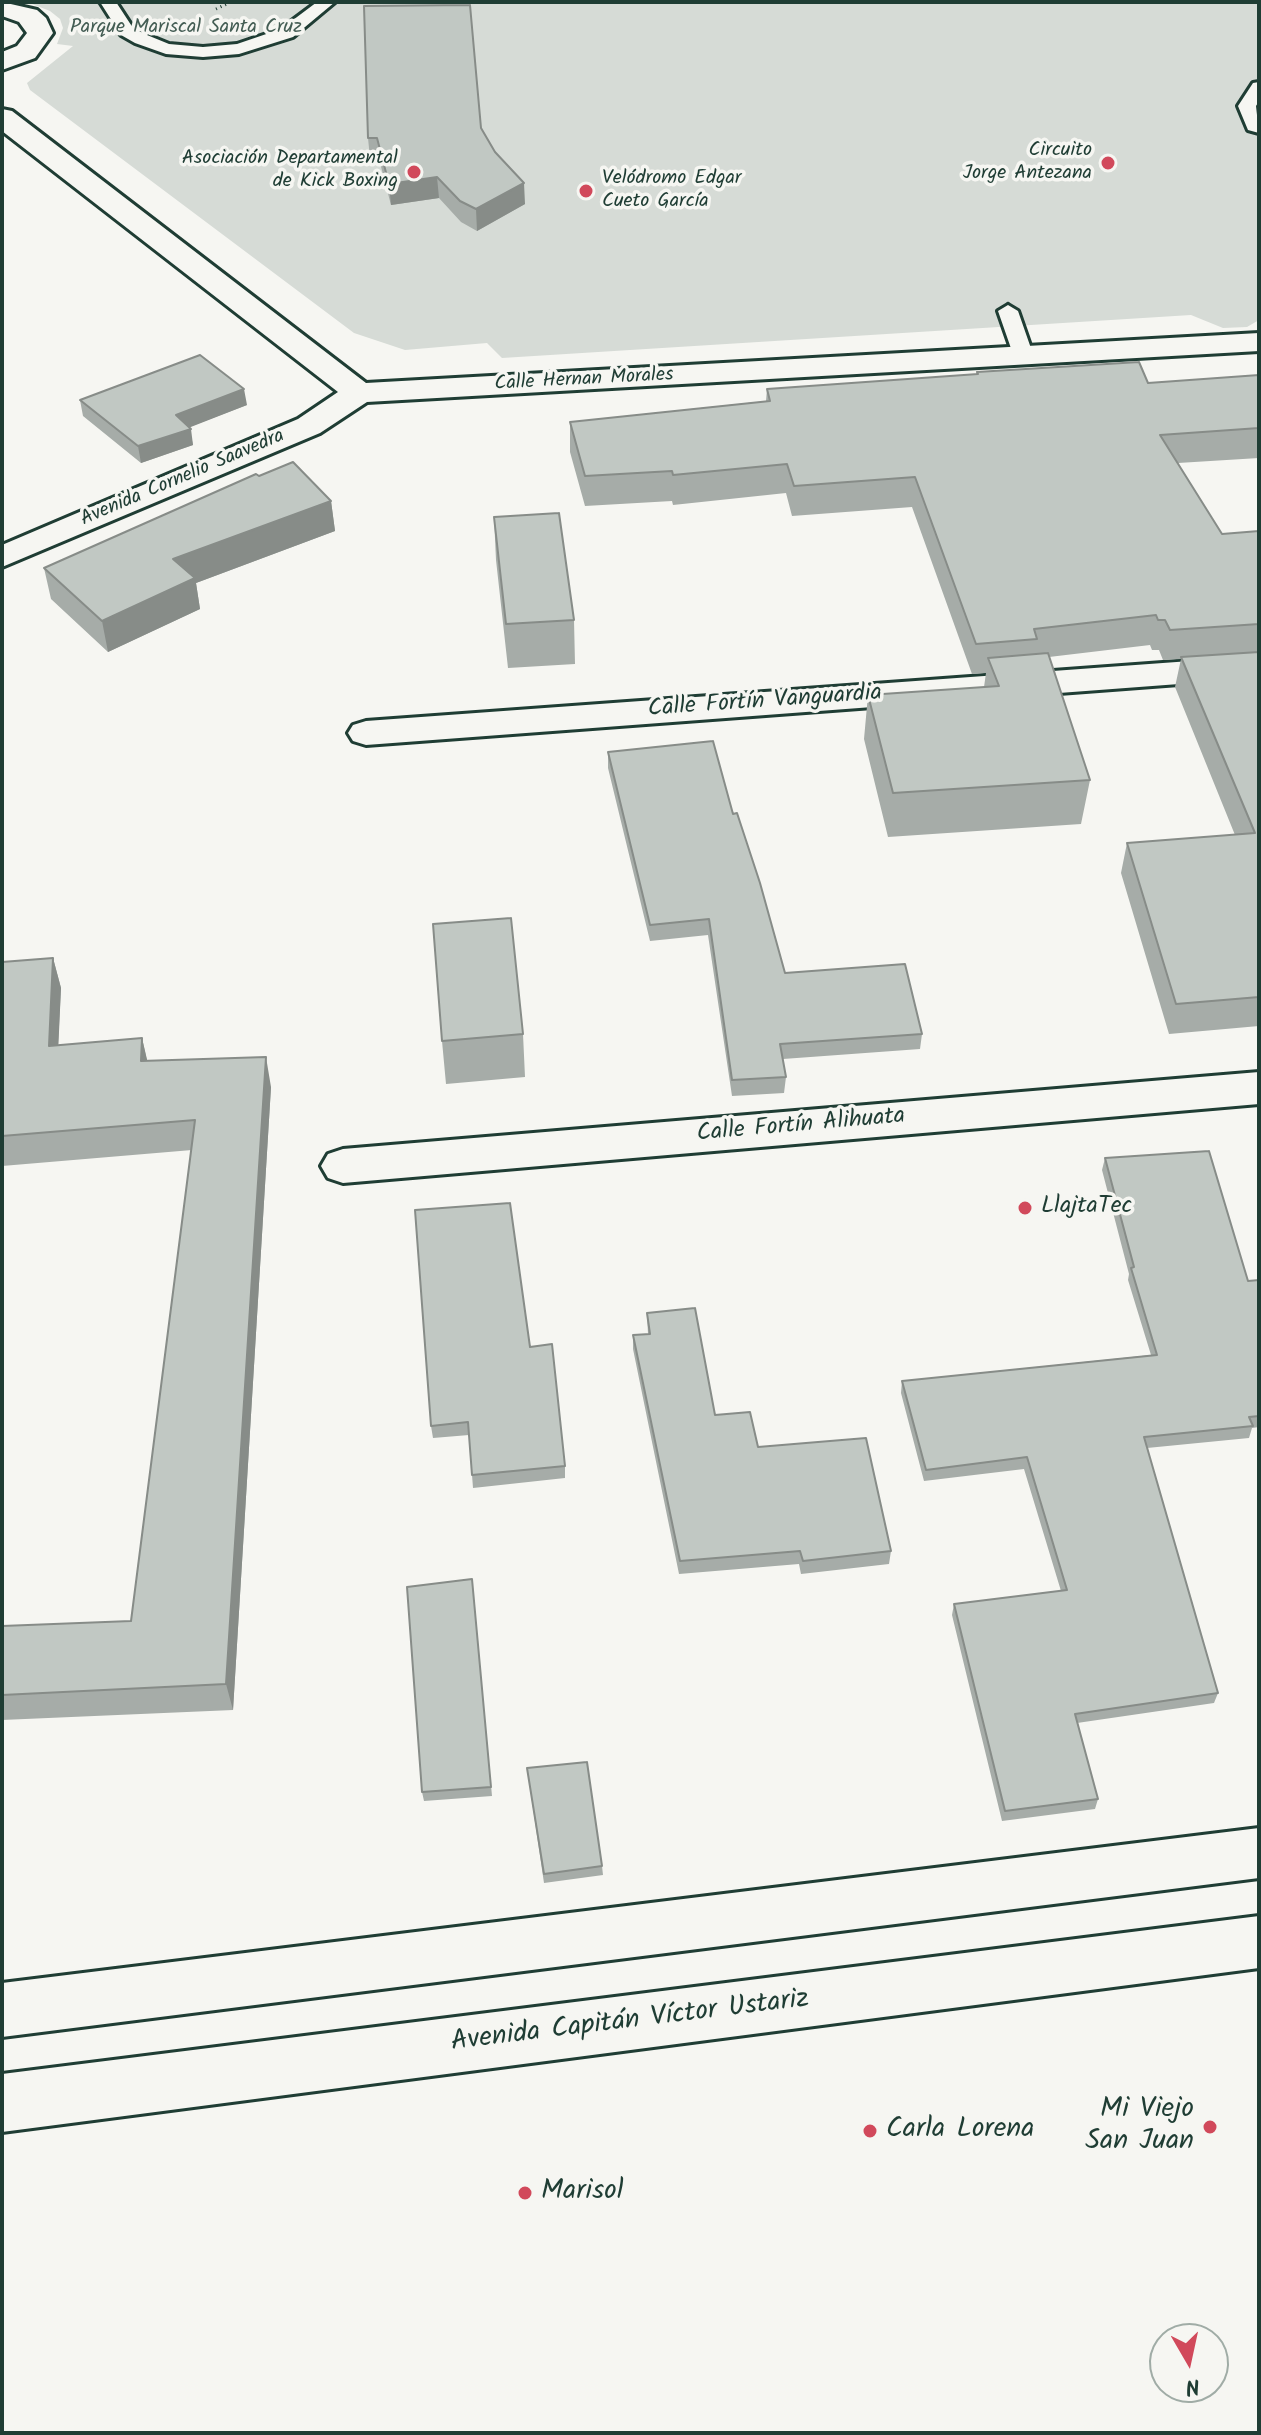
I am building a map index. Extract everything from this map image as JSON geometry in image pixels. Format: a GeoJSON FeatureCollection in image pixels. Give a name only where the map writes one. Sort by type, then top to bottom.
{"type":"FeatureCollection","features":[{"type":"Feature","properties":{"kind":"street"},"geometry":{"type":"LineString","coordinates":[[2,8],[28,16],[37,24],[40,33],[26,52],[2,62]]}},
{"type":"Feature","properties":{"kind":"street"},"geometry":{"type":"LineString","coordinates":[[2,117],[359,393]]}},
{"type":"Feature","properties":{"kind":"street","name":"Calle Hernan Morales"},"geometry":{"type":"LineString","coordinates":[[359,393],[1259,342]]}},
{"type":"Feature","properties":{"kind":"street","name":"Avenida Cornelio Saavedra"},"geometry":{"type":"LineString","coordinates":[[2,557],[309,426],[359,393]]}},
{"type":"Feature","properties":{"kind":"street","name":"Calle Fortín Vanguardia"},"geometry":{"type":"LineString","coordinates":[[366,733],[1259,667]]}},
{"type":"Feature","properties":{"kind":"street","name":"Calle Fortín Alihuata"},"geometry":{"type":"LineString","coordinates":[[343,1166],[1259,1088]]}},
{"type":"Feature","properties":{"kind":"street"},"geometry":{"type":"LineString","coordinates":[[2,2010],[1259,1853]]}},
{"type":"Feature","properties":{"kind":"street","name":"Avenida Capitán Víctor Ustariz"},"geometry":{"type":"LineString","coordinates":[[2,2103],[1259,1942]]}},
{"type":"Feature","properties":{"kind":"lane"},"geometry":{"type":"LineString","coordinates":[[108,2],[127,31],[141,39],[166,49],[203,52],[239,49],[287,33],[327,2]]}},
{"type":"Feature","properties":{"kind":"lane"},"geometry":{"type":"LineString","coordinates":[[1259,87],[1247,106],[1254,126],[1259,128]]}},
{"type":"Feature","properties":{"kind":"lane"},"geometry":{"type":"LineString","coordinates":[[1008,311],[1024,357]]}},
{"type":"Feature","properties":{"kind":"green space","name":"Velódromo Edgar Cueto García"},"geometry":{"type":"Polygon","coordinates":[[[27,2],[1259,2],[1259,320],[1247,327],[1223,328],[1191,315],[502,358],[487,343],[405,350],[354,333],[30,90],[27,83],[73,46],[57,44],[63,28],[60,19],[50,11],[27,2]]]}},
{"type":"Feature","properties":{"kind":"building"},"geometry":{"type":"Polygon","coordinates":[[[470,5],[481,128],[495,152],[524,183],[476,209],[460,201],[437,177],[389,184],[377,138],[368,138],[364,6],[470,5]]]}},
{"type":"Feature","properties":{"kind":"building"},"geometry":{"type":"Polygon","coordinates":[[[200,355],[244,389],[176,415],[191,429],[138,446],[80,400],[200,355]]]}},
{"type":"Feature","properties":{"kind":"building"},"geometry":{"type":"Polygon","coordinates":[[[1139,362],[1148,383],[1259,375],[1259,428],[1160,435],[1222,534],[1259,531],[1259,624],[1170,630],[1165,620],[1158,620],[1156,615],[1034,629],[1037,639],[976,644],[915,477],[794,486],[787,464],[673,475],[672,471],[585,476],[570,422],[770,401],[767,389],[1139,362]]]}},
{"type":"Feature","properties":{"kind":"building"},"geometry":{"type":"Polygon","coordinates":[[[293,462],[331,501],[173,559],[195,578],[102,621],[44,568],[256,474],[259,476],[293,462]]]}},
{"type":"Feature","properties":{"kind":"building"},"geometry":{"type":"Polygon","coordinates":[[[559,513],[574,620],[506,624],[494,517],[559,513]]]}},
{"type":"Feature","properties":{"kind":"building"},"geometry":{"type":"Polygon","coordinates":[[[1259,652],[1259,997],[1176,1004],[1127,843],[1255,833],[1181,657],[1259,652]]]}},
{"type":"Feature","properties":{"kind":"building"},"geometry":{"type":"Polygon","coordinates":[[[1048,653],[1090,780],[893,793],[868,695],[999,686],[988,658],[1048,653]]]}},
{"type":"Feature","properties":{"kind":"building"},"geometry":{"type":"Polygon","coordinates":[[[713,741],[733,814],[737,813],[760,883],[785,973],[905,964],[922,1034],[780,1044],[786,1077],[732,1080],[709,919],[650,925],[608,752],[713,741]]]}},
{"type":"Feature","properties":{"kind":"building"},"geometry":{"type":"Polygon","coordinates":[[[511,918],[523,1034],[442,1041],[433,924],[511,918]]]}},
{"type":"Feature","properties":{"kind":"building"},"geometry":{"type":"Polygon","coordinates":[[[53,958],[49,1046],[142,1038],[141,1061],[266,1057],[226,1684],[2,1695],[2,1626],[131,1621],[195,1120],[2,1136],[2,962],[53,958]]]}},
{"type":"Feature","properties":{"kind":"building"},"geometry":{"type":"Polygon","coordinates":[[[1209,1151],[1248,1281],[1259,1280],[1259,1416],[1249,1417],[1253,1426],[1144,1437],[1218,1693],[1075,1714],[1098,1799],[1005,1811],[954,1604],[1067,1590],[1027,1457],[926,1470],[902,1381],[1157,1355],[1131,1268],[1134,1267],[1105,1158],[1209,1151]]]}},
{"type":"Feature","properties":{"kind":"building"},"geometry":{"type":"Polygon","coordinates":[[[510,1203],[530,1347],[552,1344],[565,1466],[472,1475],[468,1422],[431,1426],[415,1210],[510,1203]]]}},
{"type":"Feature","properties":{"kind":"building"},"geometry":{"type":"Polygon","coordinates":[[[695,1308],[715,1415],[750,1412],[758,1447],[866,1438],[891,1551],[803,1561],[800,1551],[680,1561],[633,1335],[650,1334],[647,1313],[695,1308]]]}},
{"type":"Feature","properties":{"kind":"building"},"geometry":{"type":"Polygon","coordinates":[[[472,1579],[491,1787],[422,1792],[407,1587],[472,1579]]]}},
{"type":"Feature","properties":{"kind":"building"},"geometry":{"type":"Polygon","coordinates":[[[587,1762],[602,1866],[544,1874],[527,1768],[587,1762]]]}},
{"type":"Feature","properties":{"kind":"place","name":"Circuito Jorge Antezana"},"geometry":{"type":"Point","coordinates":[1108,163]}},
{"type":"Feature","properties":{"kind":"place","name":"Asociación Departamental de Kick Boxing"},"geometry":{"type":"Point","coordinates":[414,172]}},
{"type":"Feature","properties":{"kind":"place","name":"Velódromo Edgar Cueto García"},"geometry":{"type":"Point","coordinates":[586,191]}},
{"type":"Feature","properties":{"kind":"place","name":"LlajtaTec"},"geometry":{"type":"Point","coordinates":[1025,1208]}},
{"type":"Feature","properties":{"kind":"place","name":"Mi Viejo San Juan"},"geometry":{"type":"Point","coordinates":[1210,2127]}},
{"type":"Feature","properties":{"kind":"place","name":"Carla Lorena"},"geometry":{"type":"Point","coordinates":[870,2131]}},
{"type":"Feature","properties":{"kind":"place","name":"Marisol"},"geometry":{"type":"Point","coordinates":[525,2193]}},
{"type":"Feature","properties":{"kind":"park label","name":"Parque Mariscal Santa Cruz"},"geometry":{"type":"Point","coordinates":[186,29]}}]}
